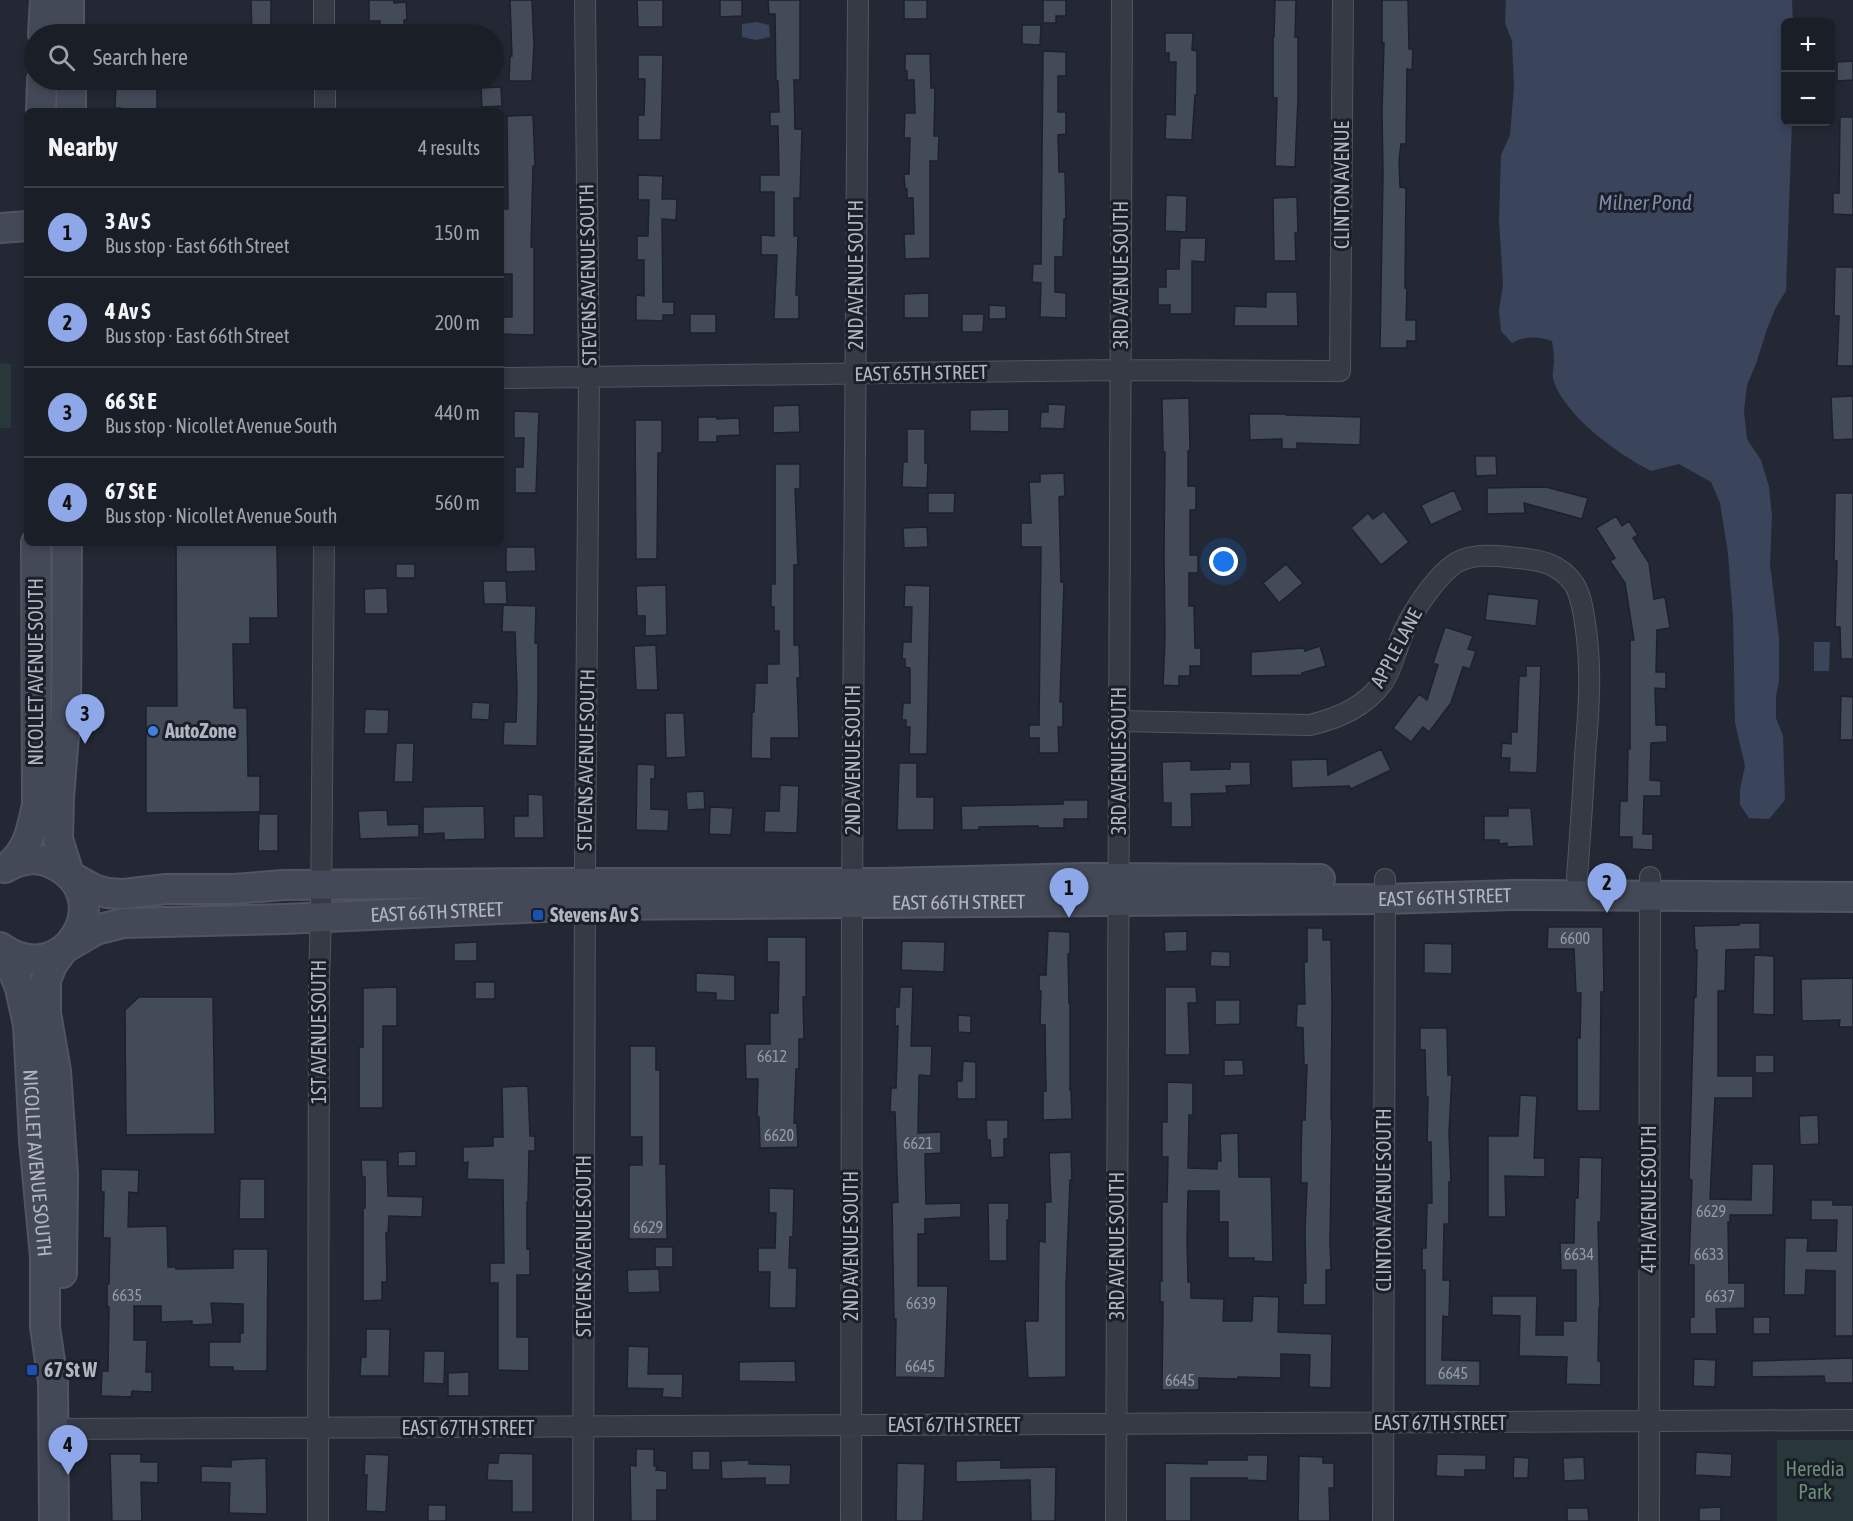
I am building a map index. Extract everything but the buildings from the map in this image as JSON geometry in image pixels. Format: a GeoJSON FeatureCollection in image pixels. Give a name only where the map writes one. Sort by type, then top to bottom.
{"type":"FeatureCollection","features":[{"type":"Feature","properties":{"kind":"main road"},"geometry":{"type":"LineString","coordinates":[[44,24],[45,0]]}},
{"type":"Feature","properties":{"kind":"main road"},"geometry":{"type":"LineString","coordinates":[[69,0],[69,24]]}},
{"type":"Feature","properties":{"kind":"main road"},"geometry":{"type":"LineString","coordinates":[[41,108],[42,90]]}},
{"type":"Feature","properties":{"kind":"main road"},"geometry":{"type":"LineString","coordinates":[[71,90],[71,108]]}},
{"type":"Feature","properties":{"kind":"main road"},"geometry":{"type":"LineString","coordinates":[[0,228],[24,226]]}},
{"type":"Feature","properties":{"kind":"main road","name":"NICOLLET AVENUE SOUTH"},"geometry":{"type":"LineString","coordinates":[[5,868],[17,858],[29,841],[37,805],[36,546]]}},
{"type":"Feature","properties":{"kind":"main road","name":"NICOLLET AVENUE SOUTH"},"geometry":{"type":"LineString","coordinates":[[53,1382],[62,1319],[63,1174],[56,1071],[46,1012],[46,980],[52,965],[77,936],[84,916],[82,896],[70,876],[58,839],[66,710],[67,546]]}},
{"type":"Feature","properties":{"kind":"main road"},"geometry":{"type":"LineString","coordinates":[[36,607],[67,609]]}},
{"type":"Feature","properties":{"kind":"main road","name":"EAST 66TH STREET"},"geometry":{"type":"LineString","coordinates":[[5,868],[36,859],[50,862],[94,889],[107,893],[124,894],[166,889],[233,890],[284,885],[585,894],[1385,889],[1513,895],[1853,877]]}},
{"type":"Feature","properties":{"kind":"main road","name":"EAST 66TH STREET"},"geometry":{"type":"LineString","coordinates":[[1385,889],[1577,878],[1650,887],[1853,897]]}},
{"type":"Feature","properties":{"kind":"main road","name":"EAST 66TH STREET"},"geometry":{"type":"LineString","coordinates":[[0,948],[22,959],[36,960],[50,958],[96,930],[123,922],[321,917],[585,894]]}},
{"type":"Feature","properties":{"kind":"main road","name":"NICOLLET AVENUE SOUTH"},"geometry":{"type":"LineString","coordinates":[[0,948],[20,988],[27,1025],[34,1140],[45,1257],[45,1327],[53,1382],[54,1521]]}},
{"type":"Feature","properties":{"kind":"street"},"geometry":{"type":"LineString","coordinates":[[324,0],[324,24]]}},
{"type":"Feature","properties":{"kind":"street","name":"STEVENS AVENUE SOUTH"},"geometry":{"type":"LineString","coordinates":[[583,1521],[589,377],[585,0]]}},
{"type":"Feature","properties":{"kind":"street","name":"2ND AVENUE SOUTH"},"geometry":{"type":"LineString","coordinates":[[851,1521],[852,893],[858,0]]}},
{"type":"Feature","properties":{"kind":"street","name":"3RD AVENUE SOUTH"},"geometry":{"type":"LineString","coordinates":[[1116,1521],[1122,0]]}},
{"type":"Feature","properties":{"kind":"street","name":"CLINTON AVENUE"},"geometry":{"type":"LineString","coordinates":[[1340,371],[1343,0]]}},
{"type":"Feature","properties":{"kind":"street"},"geometry":{"type":"LineString","coordinates":[[325,90],[325,108]]}},
{"type":"Feature","properties":{"kind":"street","name":"EAST 65TH STREET"},"geometry":{"type":"LineString","coordinates":[[504,378],[1120,370],[1340,371]]}},
{"type":"Feature","properties":{"kind":"street","name":"1ST AVENUE SOUTH"},"geometry":{"type":"LineString","coordinates":[[318,1521],[319,979],[324,546]]}},
{"type":"Feature","properties":{"kind":"street","name":"APPLE LANE"},"geometry":{"type":"LineString","coordinates":[[1119,720],[1310,725],[1331,720],[1351,711],[1369,698],[1383,681],[1404,631],[1420,604],[1450,567],[1480,555],[1550,563],[1564,572],[1575,585],[1581,602],[1589,651],[1589,701],[1577,878]]}},
{"type":"Feature","properties":{"kind":"street","name":"4TH AVENUE SOUTH"},"geometry":{"type":"LineString","coordinates":[[1648,1521],[1650,887]]}},
{"type":"Feature","properties":{"kind":"street","name":"CLINTON AVENUE SOUTH"},"geometry":{"type":"LineString","coordinates":[[1383,1521],[1385,889]]}},
{"type":"Feature","properties":{"kind":"street","name":"EAST 67TH STREET"},"geometry":{"type":"LineString","coordinates":[[54,1430],[1853,1420]]}},
{"type":"Feature","properties":{"kind":"green space"},"geometry":{"type":"Polygon","coordinates":[[[0,363],[11,364],[11,428],[0,428],[0,363]]]}},
{"type":"Feature","properties":{"kind":"green space","name":"Heredia Park"},"geometry":{"type":"Polygon","coordinates":[[[1777,1440],[1853,1440],[1853,1521],[1777,1521],[1777,1440]]]}},
{"type":"Feature","properties":{"kind":"water","name":"Milner Pond"},"geometry":{"type":"Polygon","coordinates":[[[1506,0],[1792,0],[1793,18],[1781,18],[1781,126],[1792,126],[1786,291],[1776,307],[1747,385],[1744,411],[1747,439],[1761,460],[1769,487],[1772,517],[1770,564],[1779,638],[1776,718],[1783,736],[1785,800],[1769,819],[1749,818],[1740,805],[1740,789],[1745,766],[1735,723],[1733,617],[1728,554],[1720,503],[1711,482],[1679,464],[1651,471],[1623,455],[1580,420],[1559,393],[1553,379],[1552,341],[1532,338],[1512,343],[1501,331],[1499,311],[1503,284],[1499,220],[1501,155],[1510,135],[1514,87],[1512,41],[1505,23],[1506,0]]]}},
{"type":"Feature","properties":{"kind":"water"},"geometry":{"type":"Polygon","coordinates":[[[757,22],[769,25],[770,37],[756,40],[742,37],[742,24],[757,22]]]}},
{"type":"Feature","properties":{"kind":"water"},"geometry":{"type":"Polygon","coordinates":[[[1814,642],[1830,642],[1829,671],[1814,671],[1814,642]]]}},
{"type":"Feature","properties":{"kind":"place","name":"AutoZone"},"geometry":{"type":"Point","coordinates":[153,731]}},
{"type":"Feature","properties":{"kind":"place","name":"66 St E"},"geometry":{"type":"Point","coordinates":[85,744]}},
{"type":"Feature","properties":{"kind":"place","name":"4 Av S"},"geometry":{"type":"Point","coordinates":[1607,913]}},
{"type":"Feature","properties":{"kind":"place","name":"Stevens Av S"},"geometry":{"type":"Point","coordinates":[538,915]}},
{"type":"Feature","properties":{"kind":"place","name":"3 Av S"},"geometry":{"type":"Point","coordinates":[1069,918]}},
{"type":"Feature","properties":{"kind":"place","name":"67 St W"},"geometry":{"type":"Point","coordinates":[32,1370]}},
{"type":"Feature","properties":{"kind":"place","name":"67 St E"},"geometry":{"type":"Point","coordinates":[68,1475]}}]}
